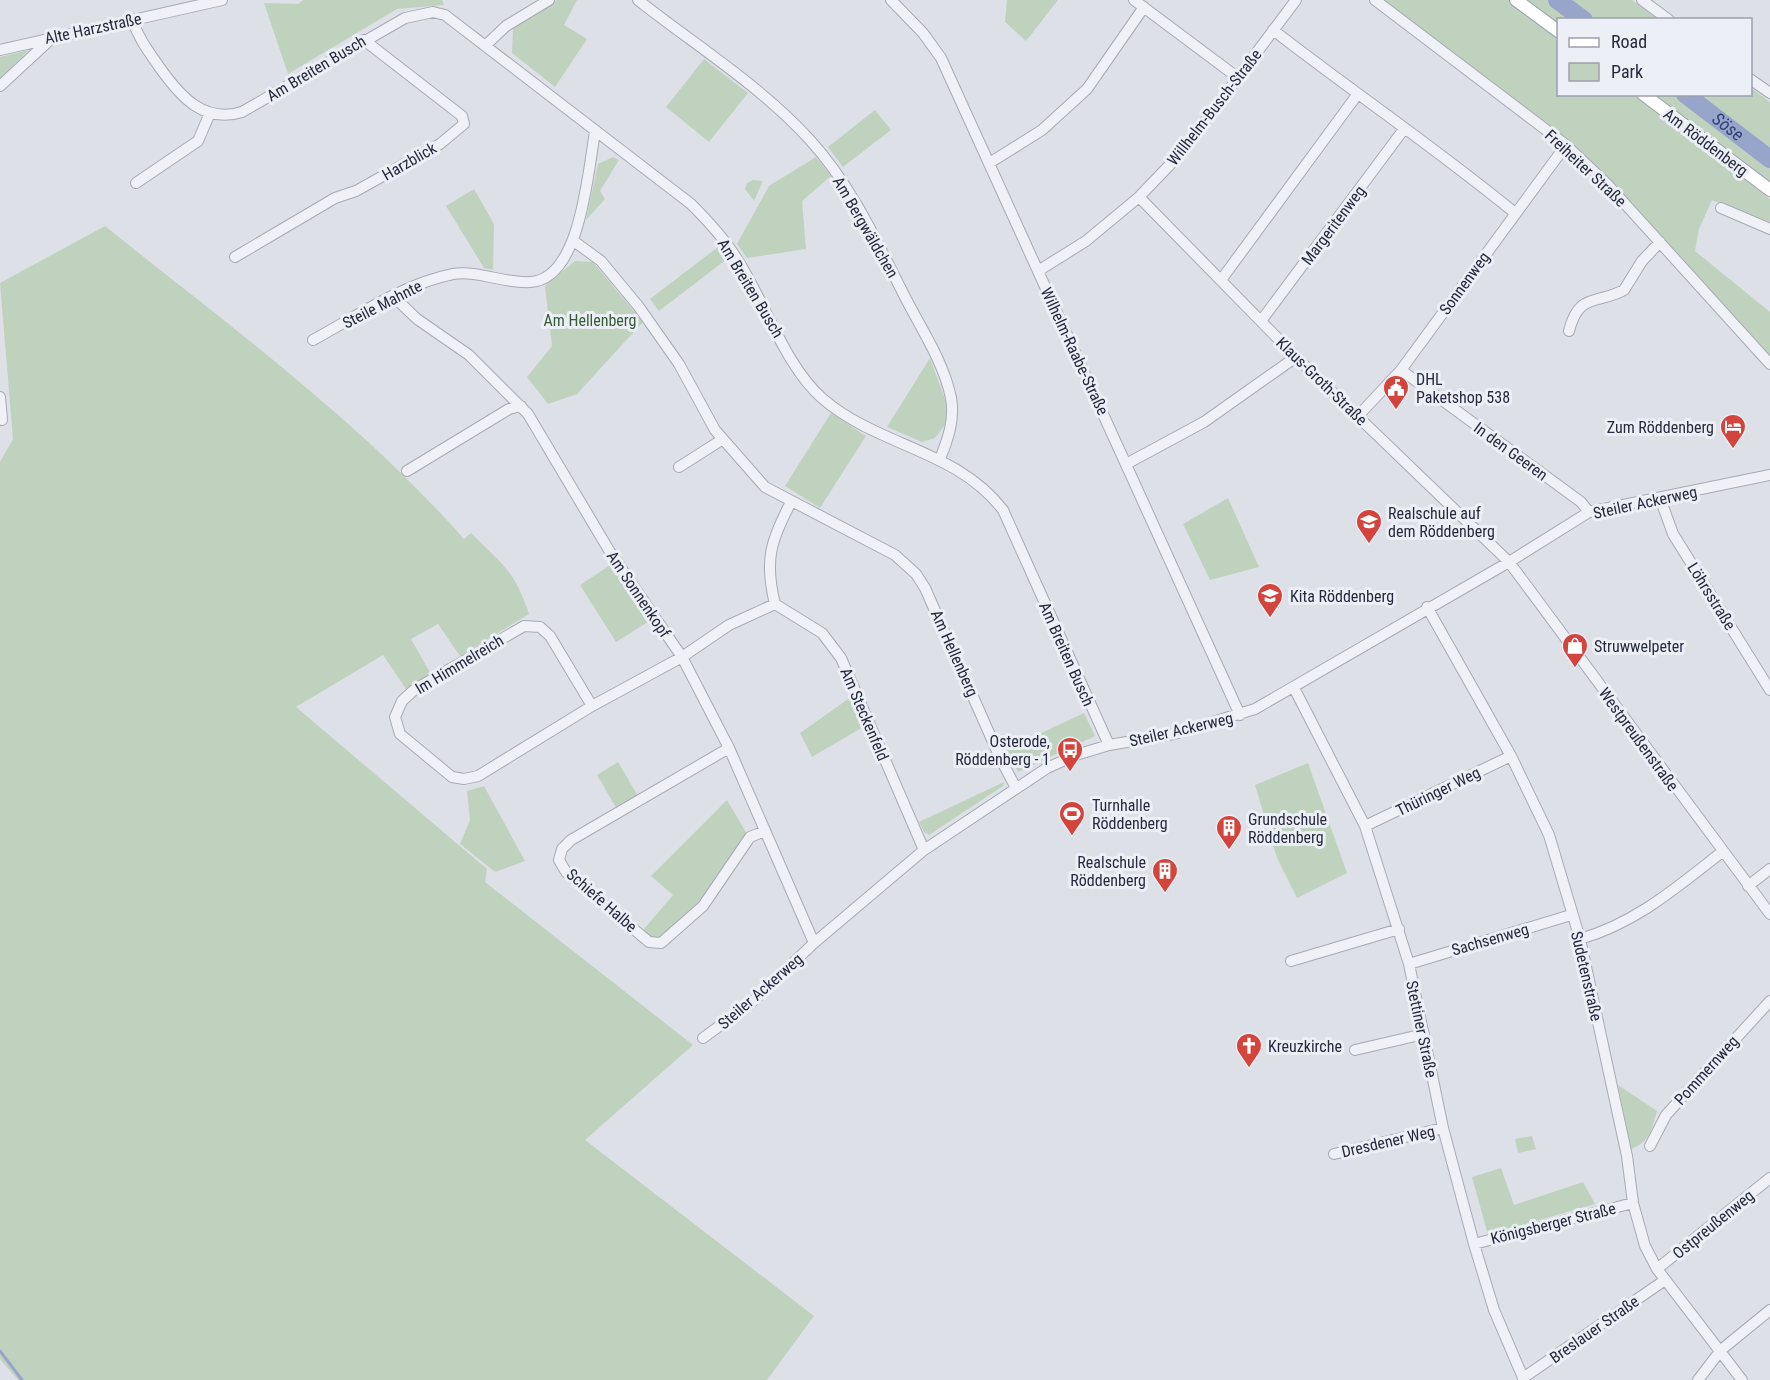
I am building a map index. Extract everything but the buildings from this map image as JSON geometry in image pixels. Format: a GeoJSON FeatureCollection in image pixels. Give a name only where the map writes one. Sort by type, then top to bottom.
{"type":"FeatureCollection","features":[{"type":"Feature","properties":{"kind":"main road"},"geometry":{"type":"LineString","coordinates":[[1515,0],[1557,30]]}},
{"type":"Feature","properties":{"kind":"main road","name":"Am Röddenberg"},"geometry":{"type":"LineString","coordinates":[[1646,96],[1770,190]]}},
{"type":"Feature","properties":{"kind":"street","name":"Alte Harzstraße"},"geometry":{"type":"LineString","coordinates":[[0,50],[222,0]]}},
{"type":"Feature","properties":{"kind":"street"},"geometry":{"type":"LineString","coordinates":[[486,45],[506,26],[549,0]]}},
{"type":"Feature","properties":{"kind":"street","name":"Am Bergwäldchen"},"geometry":{"type":"LineString","coordinates":[[638,0],[779,110],[811,141],[844,184],[866,221],[945,378],[953,411],[951,427],[940,459]]}},
{"type":"Feature","properties":{"kind":"street","name":"Wilhelm-Raabe-Straße"},"geometry":{"type":"LineString","coordinates":[[891,0],[923,33],[941,58],[1128,463],[1240,715]]}},
{"type":"Feature","properties":{"kind":"street"},"geometry":{"type":"LineString","coordinates":[[1134,0],[1238,77]]}},
{"type":"Feature","properties":{"kind":"street","name":"Willhelm-Busch-Straße"},"geometry":{"type":"LineString","coordinates":[[1038,271],[1086,240],[1139,197],[1183,151],[1296,0]]}},
{"type":"Feature","properties":{"kind":"street","name":"Freiheiter Straße"},"geometry":{"type":"LineString","coordinates":[[1375,0],[1566,145],[1660,242],[1770,364]]}},
{"type":"Feature","properties":{"kind":"street"},"geometry":{"type":"LineString","coordinates":[[1642,0],[1666,18]]}},
{"type":"Feature","properties":{"kind":"street"},"geometry":{"type":"LineString","coordinates":[[991,162],[1042,130],[1087,89],[1144,7]]}},
{"type":"Feature","properties":{"kind":"street","name":"Am Breiten Busch"},"geometry":{"type":"LineString","coordinates":[[132,20],[138,36],[177,92],[191,105],[210,113],[230,116],[242,112],[405,18],[433,12],[445,15],[486,45],[691,204],[709,222],[735,256],[805,379],[822,398],[858,423],[940,459],[980,484],[1002,510],[1109,745]]}},
{"type":"Feature","properties":{"kind":"street"},"geometry":{"type":"LineString","coordinates":[[1273,30],[1357,95],[1464,171],[1515,213]]}},
{"type":"Feature","properties":{"kind":"street"},"geometry":{"type":"LineString","coordinates":[[0,86],[54,36]]}},
{"type":"Feature","properties":{"kind":"street","name":"Harzblick"},"geometry":{"type":"LineString","coordinates":[[234,256],[335,198],[375,181],[464,124],[462,116],[364,40]]}},
{"type":"Feature","properties":{"kind":"street"},"geometry":{"type":"LineString","coordinates":[[1752,80],[1770,93]]}},
{"type":"Feature","properties":{"kind":"street"},"geometry":{"type":"LineString","coordinates":[[1221,280],[1357,95]]}},
{"type":"Feature","properties":{"kind":"street"},"geometry":{"type":"LineString","coordinates":[[136,183],[198,141],[210,113]]}},
{"type":"Feature","properties":{"kind":"street","name":"Margeritenweg"},"geometry":{"type":"LineString","coordinates":[[1261,321],[1404,129]]}},
{"type":"Feature","properties":{"kind":"street","name":"Steile Mahnte"},"geometry":{"type":"LineString","coordinates":[[313,340],[393,296],[428,280],[457,274],[534,282],[559,266],[575,242],[596,132]]}},
{"type":"Feature","properties":{"kind":"street","name":"Sonnenweg"},"geometry":{"type":"LineString","coordinates":[[1358,416],[1401,370],[1566,145]]}},
{"type":"Feature","properties":{"kind":"street","name":"Klaus-Groth-Straße"},"geometry":{"type":"LineString","coordinates":[[1139,197],[1296,357],[1509,562]]}},
{"type":"Feature","properties":{"kind":"street"},"geometry":{"type":"LineString","coordinates":[[1721,208],[1770,229]]}},
{"type":"Feature","properties":{"kind":"street","name":"Am Hellenberg"},"geometry":{"type":"LineString","coordinates":[[575,242],[601,261],[639,307],[679,364],[723,439],[765,487],[879,546],[904,562],[915,574],[925,588],[1001,760],[1016,788]]}},
{"type":"Feature","properties":{"kind":"street"},"geometry":{"type":"LineString","coordinates":[[1569,331],[1572,318],[1585,302],[1624,290],[1642,261],[1660,242]]}},
{"type":"Feature","properties":{"kind":"street","name":"Am Sonnenkopf"},"geometry":{"type":"LineString","coordinates":[[393,296],[417,319],[469,355],[521,406],[610,552],[682,657],[729,748],[813,943]]}},
{"type":"Feature","properties":{"kind":"street"},"geometry":{"type":"LineString","coordinates":[[1128,463],[1204,422],[1296,357]]}},
{"type":"Feature","properties":{"kind":"street","name":"In den Geeren"},"geometry":{"type":"LineString","coordinates":[[1401,370],[1581,502],[1589,512]]}},
{"type":"Feature","properties":{"kind":"street"},"geometry":{"type":"LineString","coordinates":[[0,397],[2,420]]}},
{"type":"Feature","properties":{"kind":"street"},"geometry":{"type":"LineString","coordinates":[[407,471],[509,409],[521,406]]}},
{"type":"Feature","properties":{"kind":"street"},"geometry":{"type":"LineString","coordinates":[[679,467],[723,439]]}},
{"type":"Feature","properties":{"kind":"street","name":"Steiler Ackerweg"},"geometry":{"type":"LineString","coordinates":[[703,1038],[751,1002],[813,943],[924,850],[1047,768],[1076,755],[1109,745],[1174,734],[1240,715],[1294,688],[1427,607],[1509,562],[1589,512],[1770,475]]}},
{"type":"Feature","properties":{"kind":"street","name":"Löhrsstraße"},"geometry":{"type":"LineString","coordinates":[[1659,498],[1673,534],[1770,690]]}},
{"type":"Feature","properties":{"kind":"street"},"geometry":{"type":"LineString","coordinates":[[682,657],[729,625],[775,604],[769,576],[771,544],[791,502]]}},
{"type":"Feature","properties":{"kind":"street","name":"Westpreußenstraße"},"geometry":{"type":"LineString","coordinates":[[1509,562],[1770,915]]}},
{"type":"Feature","properties":{"kind":"street","name":"Am Steckenfeld"},"geometry":{"type":"LineString","coordinates":[[775,604],[817,629],[841,658],[924,850]]}},
{"type":"Feature","properties":{"kind":"street","name":"Sudetenstraße"},"geometry":{"type":"LineString","coordinates":[[1427,607],[1511,756],[1549,836],[1580,939],[1627,1156],[1633,1203],[1645,1246],[1657,1269],[1742,1380]]}},
{"type":"Feature","properties":{"kind":"street","name":"Im Himmelreich"},"geometry":{"type":"LineString","coordinates":[[592,706],[550,636],[540,627],[524,626],[414,690],[402,701],[395,717],[400,734],[441,769],[453,777],[464,779],[478,776],[592,706],[682,657]]}},
{"type":"Feature","properties":{"kind":"street","name":"Stettiner Straße"},"geometry":{"type":"LineString","coordinates":[[1294,688],[1365,826],[1409,964],[1443,1128],[1474,1244],[1494,1310],[1523,1379]]}},
{"type":"Feature","properties":{"kind":"street","name":"Schiefe Halbe"},"geometry":{"type":"LineString","coordinates":[[729,748],[571,840],[562,849],[559,860],[566,872],[649,942],[661,943],[703,906],[750,837],[765,831]]}},
{"type":"Feature","properties":{"kind":"street","name":"Thüringer Weg"},"geometry":{"type":"LineString","coordinates":[[1365,826],[1511,756]]}},
{"type":"Feature","properties":{"kind":"street"},"geometry":{"type":"LineString","coordinates":[[1580,939],[1617,927],[1638,916],[1722,852]]}},
{"type":"Feature","properties":{"kind":"street"},"geometry":{"type":"LineString","coordinates":[[1748,886],[1770,869]]}},
{"type":"Feature","properties":{"kind":"street","name":"Sachsenweg"},"geometry":{"type":"LineString","coordinates":[[1409,964],[1571,915]]}},
{"type":"Feature","properties":{"kind":"street"},"geometry":{"type":"LineString","coordinates":[[1291,961],[1399,929]]}},
{"type":"Feature","properties":{"kind":"street","name":"Pommernweg"},"geometry":{"type":"LineString","coordinates":[[1650,1146],[1666,1115],[1770,1001]]}},
{"type":"Feature","properties":{"kind":"street"},"geometry":{"type":"LineString","coordinates":[[1355,1050],[1424,1034]]}},
{"type":"Feature","properties":{"kind":"street","name":"Dresdener Weg"},"geometry":{"type":"LineString","coordinates":[[1334,1154],[1443,1128]]}},
{"type":"Feature","properties":{"kind":"street","name":"Ostpreußenweg"},"geometry":{"type":"LineString","coordinates":[[1657,1269],[1770,1178]]}},
{"type":"Feature","properties":{"kind":"street","name":"Königsberger Straße"},"geometry":{"type":"LineString","coordinates":[[1474,1244],[1633,1203]]}},
{"type":"Feature","properties":{"kind":"street","name":"Breslauer Straße"},"geometry":{"type":"LineString","coordinates":[[1523,1379],[1665,1280]]}},
{"type":"Feature","properties":{"kind":"street"},"geometry":{"type":"LineString","coordinates":[[1698,1380],[1721,1350],[1770,1310]]}},
{"type":"Feature","properties":{"kind":"green space"},"geometry":{"type":"Polygon","coordinates":[[[303,0],[442,0],[444,5],[397,9],[288,74],[264,3],[298,4],[303,0]]]}},
{"type":"Feature","properties":{"kind":"green space"},"geometry":{"type":"Polygon","coordinates":[[[557,0],[577,0],[564,25],[587,39],[555,87],[512,53],[513,28],[557,0]]]}},
{"type":"Feature","properties":{"kind":"green space"},"geometry":{"type":"Polygon","coordinates":[[[1007,0],[1058,0],[1026,41],[1005,22],[1007,0]]]}},
{"type":"Feature","properties":{"kind":"green space"},"geometry":{"type":"Polygon","coordinates":[[[1380,0],[1509,0],[1557,35],[1557,96],[1636,96],[1770,199],[1770,224],[1712,200],[1699,229],[1695,251],[1770,312],[1770,359],[1609,181],[1380,0]]]}},
{"type":"Feature","properties":{"kind":"green space"},"geometry":{"type":"Polygon","coordinates":[[[1526,0],[1632,0],[1657,18],[1557,18],[1557,23],[1526,0]]]}},
{"type":"Feature","properties":{"kind":"green space"},"geometry":{"type":"Polygon","coordinates":[[[29,50],[0,78],[0,57],[29,50]]]}},
{"type":"Feature","properties":{"kind":"green space"},"geometry":{"type":"Polygon","coordinates":[[[704,59],[748,93],[709,142],[666,107],[704,59]]]}},
{"type":"Feature","properties":{"kind":"green space"},"geometry":{"type":"Polygon","coordinates":[[[1752,89],[1770,102],[1770,182],[1654,96],[1752,96],[1752,89]]]}},
{"type":"Feature","properties":{"kind":"green space"},"geometry":{"type":"Polygon","coordinates":[[[875,110],[891,130],[843,167],[828,147],[875,110]]]}},
{"type":"Feature","properties":{"kind":"green space"},"geometry":{"type":"Polygon","coordinates":[[[613,157],[619,160],[600,191],[605,199],[586,220],[598,164],[613,157]]]}},
{"type":"Feature","properties":{"kind":"green space"},"geometry":{"type":"Polygon","coordinates":[[[816,157],[831,176],[802,201],[806,249],[747,258],[737,244],[769,186],[816,157]]]}},
{"type":"Feature","properties":{"kind":"green space"},"geometry":{"type":"Polygon","coordinates":[[[753,180],[763,181],[754,201],[745,189],[747,183],[753,180]]]}},
{"type":"Feature","properties":{"kind":"green space"},"geometry":{"type":"Polygon","coordinates":[[[474,189],[494,224],[493,270],[484,268],[446,206],[474,189]]]}},
{"type":"Feature","properties":{"kind":"green space"},"geometry":{"type":"Polygon","coordinates":[[[105,226],[245,337],[337,414],[423,495],[464,539],[471,533],[513,578],[529,614],[460,656],[438,624],[411,639],[432,676],[408,692],[383,655],[296,707],[487,869],[485,882],[693,1045],[585,1140],[814,1316],[767,1380],[18,1380],[0,1359],[0,462],[13,439],[0,283],[105,226]]]}},
{"type":"Feature","properties":{"kind":"green space"},"geometry":{"type":"Polygon","coordinates":[[[718,247],[727,259],[659,311],[650,299],[718,247]]]}},
{"type":"Feature","properties":{"kind":"green space","name":"Am Hellenberg"},"geometry":{"type":"Polygon","coordinates":[[[575,261],[593,262],[643,322],[577,394],[548,404],[527,377],[552,346],[545,286],[575,261]]]}},
{"type":"Feature","properties":{"kind":"green space"},"geometry":{"type":"Polygon","coordinates":[[[930,358],[945,399],[947,422],[935,438],[922,442],[887,427],[930,358]]]}},
{"type":"Feature","properties":{"kind":"green space"},"geometry":{"type":"Polygon","coordinates":[[[831,413],[866,436],[820,508],[785,486],[831,413]]]}},
{"type":"Feature","properties":{"kind":"green space"},"geometry":{"type":"Polygon","coordinates":[[[1228,498],[1259,567],[1210,580],[1183,524],[1228,498]]]}},
{"type":"Feature","properties":{"kind":"green space"},"geometry":{"type":"Polygon","coordinates":[[[612,564],[648,622],[616,642],[580,585],[612,564]]]}},
{"type":"Feature","properties":{"kind":"green space"},"geometry":{"type":"Polygon","coordinates":[[[851,697],[863,727],[812,757],[800,733],[851,697]]]}},
{"type":"Feature","properties":{"kind":"green space"},"geometry":{"type":"Polygon","coordinates":[[[1084,713],[1095,736],[1018,772],[1007,749],[1084,713]]]}},
{"type":"Feature","properties":{"kind":"green space"},"geometry":{"type":"Polygon","coordinates":[[[618,762],[638,796],[617,809],[597,775],[618,762]]]}},
{"type":"Feature","properties":{"kind":"green space"},"geometry":{"type":"Polygon","coordinates":[[[1308,763],[1347,873],[1297,898],[1277,858],[1255,785],[1308,763]]]}},
{"type":"Feature","properties":{"kind":"green space"},"geometry":{"type":"Polygon","coordinates":[[[1004,782],[1003,786],[929,835],[924,832],[919,822],[1004,782]]]}},
{"type":"Feature","properties":{"kind":"green space"},"geometry":{"type":"Polygon","coordinates":[[[484,786],[525,861],[495,872],[460,844],[470,820],[467,791],[484,786]]]}},
{"type":"Feature","properties":{"kind":"green space"},"geometry":{"type":"Polygon","coordinates":[[[727,800],[747,834],[698,906],[663,938],[654,939],[643,930],[673,895],[651,876],[727,800]]]}},
{"type":"Feature","properties":{"kind":"green space"},"geometry":{"type":"Polygon","coordinates":[[[1618,1085],[1657,1111],[1652,1129],[1646,1139],[1631,1149],[1618,1085]]]}},
{"type":"Feature","properties":{"kind":"green space"},"geometry":{"type":"Polygon","coordinates":[[[1532,1136],[1536,1149],[1518,1153],[1515,1139],[1532,1136]]]}},
{"type":"Feature","properties":{"kind":"green space"},"geometry":{"type":"Polygon","coordinates":[[[1501,1168],[1514,1205],[1583,1182],[1595,1204],[1488,1235],[1472,1177],[1501,1168]]]}},
{"type":"Feature","properties":{"kind":"waterway","name":"Söse"},"geometry":{"type":"LineString","coordinates":[[1557,0],[1581,18]]}},
{"type":"Feature","properties":{"kind":"waterway","name":"Söse"},"geometry":{"type":"LineString","coordinates":[[1688,96],[1770,159]]}},
{"type":"Feature","properties":{"kind":"waterway"},"geometry":{"type":"LineString","coordinates":[[0,1351],[22,1380]]}},
{"type":"Feature","properties":{"kind":"place","name":"DHL Paketshop 538"},"geometry":{"type":"Point","coordinates":[1396,411]}},
{"type":"Feature","properties":{"kind":"place","name":"Zum Röddenberg"},"geometry":{"type":"Point","coordinates":[1733,450]}},
{"type":"Feature","properties":{"kind":"place","name":"Realschule auf dem Röddenberg"},"geometry":{"type":"Point","coordinates":[1369,545]}},
{"type":"Feature","properties":{"kind":"place","name":"Kita Röddenberg"},"geometry":{"type":"Point","coordinates":[1270,619]}},
{"type":"Feature","properties":{"kind":"place","name":"Struwwelpeter"},"geometry":{"type":"Point","coordinates":[1575,669]}},
{"type":"Feature","properties":{"kind":"place","name":"Osterode, Röddenberg - 1"},"geometry":{"type":"Point","coordinates":[1070,773]}},
{"type":"Feature","properties":{"kind":"place","name":"Turnhalle Röddenberg"},"geometry":{"type":"Point","coordinates":[1072,837]}},
{"type":"Feature","properties":{"kind":"place","name":"Grundschule Röddenberg"},"geometry":{"type":"Point","coordinates":[1229,851]}},
{"type":"Feature","properties":{"kind":"place","name":"Realschule Röddenberg"},"geometry":{"type":"Point","coordinates":[1165,894]}},
{"type":"Feature","properties":{"kind":"place","name":"Kreuzkirche"},"geometry":{"type":"Point","coordinates":[1249,1069]}}]}
